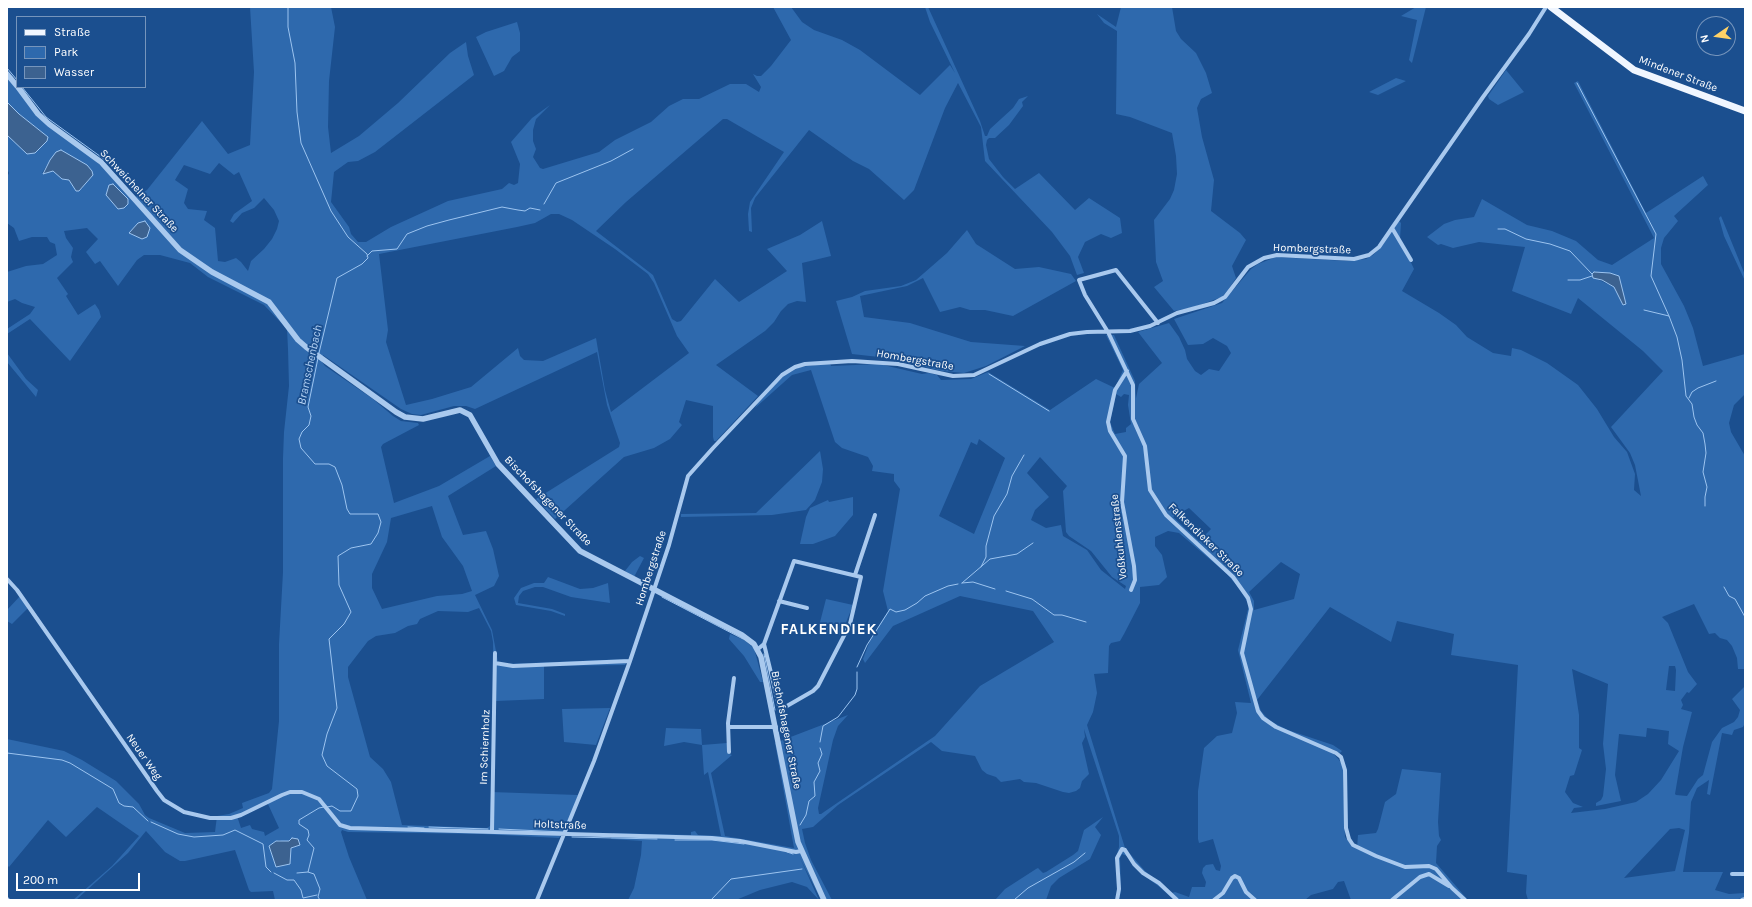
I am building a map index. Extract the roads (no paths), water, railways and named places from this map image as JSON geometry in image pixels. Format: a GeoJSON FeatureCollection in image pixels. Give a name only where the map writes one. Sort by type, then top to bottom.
{"type":"FeatureCollection","features":[{"type":"Feature","properties":{"kind":"main road","name":"Mindener Straße"},"geometry":{"type":"LineString","coordinates":[[1551,7],[1634,70],[1745,111]]}},
{"type":"Feature","properties":{"kind":"street","name":"Hombergstraße"},"geometry":{"type":"LineString","coordinates":[[537,900],[565,834],[630,661],[669,545],[688,476],[758,400],[790,369],[811,363],[872,361],[898,364],[953,376],[968,376],[981,372],[1030,349],[1058,338],[1086,332],[1130,331],[1158,323],[1177,313],[1220,300],[1229,292],[1242,273],[1264,258],[1277,255],[1359,259],[1374,252],[1529,34],[1546,7]]}},
{"type":"Feature","properties":{"kind":"street","name":"Schweichelner Straße"},"geometry":{"type":"LineString","coordinates":[[7,74],[16,86]]}},
{"type":"Feature","properties":{"kind":"street","name":"Schweichelner Straße"},"geometry":{"type":"LineString","coordinates":[[18,88],[38,114],[49,124],[101,162],[180,250],[193,260]]}},
{"type":"Feature","properties":{"kind":"street"},"geometry":{"type":"LineString","coordinates":[[1392,228],[1411,260]]}},
{"type":"Feature","properties":{"kind":"street","name":"Bischofshagener Straße"},"geometry":{"type":"LineString","coordinates":[[193,260],[228,281],[269,302],[298,340],[396,412],[405,417],[423,419],[460,410],[470,415],[498,464],[575,547],[585,555],[742,635],[758,649],[776,727],[800,851],[824,900]]}},
{"type":"Feature","properties":{"kind":"street","name":"Falkendieker Straße"},"geometry":{"type":"LineString","coordinates":[[1158,323],[1116,270],[1079,280],[1085,295],[1108,332],[1133,385],[1133,419],[1144,446],[1147,482],[1152,495],[1166,515],[1233,577],[1244,590],[1251,604],[1242,653],[1256,706],[1260,715],[1276,727],[1336,753],[1341,757],[1345,770],[1346,828],[1349,839],[1354,845],[1376,856],[1404,867],[1429,866],[1436,869],[1452,888],[1465,900]]}},
{"type":"Feature","properties":{"kind":"street","name":"Voßkuhlenstraße"},"geometry":{"type":"LineString","coordinates":[[1127,371],[1115,390],[1108,422],[1110,431],[1125,456],[1122,502],[1134,566],[1135,580],[1131,590]]}},
{"type":"Feature","properties":{"kind":"street"},"geometry":{"type":"LineString","coordinates":[[855,575],[875,515]]}},
{"type":"Feature","properties":{"kind":"street"},"geometry":{"type":"LineString","coordinates":[[758,649],[764,644],[794,561],[860,576],[862,580],[851,619],[818,686],[813,692],[781,710],[778,707],[764,644]]}},
{"type":"Feature","properties":{"kind":"street","name":"Neuer Weg"},"geometry":{"type":"LineString","coordinates":[[7,579],[18,590],[164,800],[184,812],[221,819],[241,815],[273,798],[290,792],[309,794],[319,799],[326,807]]}},
{"type":"Feature","properties":{"kind":"street"},"geometry":{"type":"LineString","coordinates":[[779,601],[807,608]]}},
{"type":"Feature","properties":{"kind":"street","name":"Im Schiernholz"},"geometry":{"type":"LineString","coordinates":[[492,831],[495,653]]}},
{"type":"Feature","properties":{"kind":"street"},"geometry":{"type":"LineString","coordinates":[[495,663],[513,666],[630,661]]}},
{"type":"Feature","properties":{"kind":"street"},"geometry":{"type":"LineString","coordinates":[[729,752],[730,702],[734,678]]}},
{"type":"Feature","properties":{"kind":"street"},"geometry":{"type":"LineString","coordinates":[[729,727],[776,727]]}},
{"type":"Feature","properties":{"kind":"street","name":"Holtstraße"},"geometry":{"type":"LineString","coordinates":[[326,807],[340,825],[350,828],[712,838],[740,841],[796,852],[800,851]]}},
{"type":"Feature","properties":{"kind":"street"},"geometry":{"type":"LineString","coordinates":[[1117,900],[1119,889],[1117,858],[1122,849],[1125,850],[1134,864],[1143,873],[1159,883],[1177,900]]}},
{"type":"Feature","properties":{"kind":"street"},"geometry":{"type":"LineString","coordinates":[[1392,900],[1420,877],[1429,874],[1452,888]]}},
{"type":"Feature","properties":{"kind":"street"},"geometry":{"type":"LineString","coordinates":[[1732,874],[1745,874]]}},
{"type":"Feature","properties":{"kind":"street"},"geometry":{"type":"LineString","coordinates":[[1214,900],[1223,893],[1232,878],[1235,876],[1239,878],[1246,892],[1255,900]]}},
{"type":"Feature","properties":{"kind":"water"},"geometry":{"type":"Polygon","coordinates":[[[7,102],[19,114],[48,137],[47,141],[35,153],[27,154],[7,135],[7,102]]]}},
{"type":"Feature","properties":{"kind":"water"},"geometry":{"type":"Polygon","coordinates":[[[61,150],[87,165],[92,171],[93,175],[79,191],[76,191],[69,180],[62,179],[53,171],[43,174],[56,152],[61,150]]]}},
{"type":"Feature","properties":{"kind":"water"},"geometry":{"type":"Polygon","coordinates":[[[113,184],[128,199],[128,204],[124,208],[118,209],[106,195],[109,185],[113,184]]]}},
{"type":"Feature","properties":{"kind":"water"},"geometry":{"type":"Polygon","coordinates":[[[145,221],[150,228],[147,237],[142,239],[129,233],[138,223],[145,221]]]}},
{"type":"Feature","properties":{"kind":"water"},"geometry":{"type":"Polygon","coordinates":[[[1594,272],[1610,273],[1619,276],[1626,304],[1623,305],[1614,287],[1602,280],[1593,278],[1592,274],[1594,272]]]}},
{"type":"Feature","properties":{"kind":"water"},"geometry":{"type":"Polygon","coordinates":[[[292,838],[298,839],[300,845],[291,848],[290,864],[276,867],[269,846],[276,841],[289,841],[292,838]]]}},
{"type":"Feature","properties":{"kind":"waterway","name":"Bramschenbach"},"geometry":{"type":"LineString","coordinates":[[288,7],[288,27],[295,63],[297,112],[301,143],[331,211],[348,237],[367,254],[368,258],[362,264],[337,278],[319,353]]}},
{"type":"Feature","properties":{"kind":"waterway"},"geometry":{"type":"LineString","coordinates":[[7,68],[16,79]]}},
{"type":"Feature","properties":{"kind":"waterway"},"geometry":{"type":"LineString","coordinates":[[1577,83],[1656,234],[1651,276],[1669,316]]}},
{"type":"Feature","properties":{"kind":"waterway"},"geometry":{"type":"LineString","coordinates":[[23,88],[46,117],[108,162],[140,196]]}},
{"type":"Feature","properties":{"kind":"waterway"},"geometry":{"type":"LineString","coordinates":[[544,204],[556,183],[611,161],[633,149]]}},
{"type":"Feature","properties":{"kind":"waterway"},"geometry":{"type":"LineString","coordinates":[[367,256],[372,251],[397,249],[407,234],[427,226],[449,220],[502,207],[525,211],[530,208],[540,210]]}},
{"type":"Feature","properties":{"kind":"waterway"},"geometry":{"type":"LineString","coordinates":[[1498,229],[1505,229],[1526,239],[1550,244],[1570,251],[1592,274]]}},
{"type":"Feature","properties":{"kind":"waterway"},"geometry":{"type":"LineString","coordinates":[[1568,280],[1580,280],[1592,276]]}},
{"type":"Feature","properties":{"kind":"waterway"},"geometry":{"type":"LineString","coordinates":[[1644,310],[1669,316],[1677,337],[1682,360],[1686,396],[1692,404],[1694,417],[1697,425],[1703,433],[1705,444],[1706,453],[1703,472],[1707,487],[1705,506]]}},
{"type":"Feature","properties":{"kind":"waterway","name":"Bramschenbach"},"geometry":{"type":"LineString","coordinates":[[318,358],[308,407],[311,416],[309,425],[302,432],[299,439],[301,448],[315,464],[329,464],[335,467],[342,485],[347,509],[350,514],[378,514],[381,522],[378,533],[371,544],[351,548],[338,556],[339,585],[351,612],[344,624],[329,639],[337,708],[327,734],[322,755],[327,766],[357,789],[358,796],[351,811],[340,811],[332,806],[327,807]]}},
{"type":"Feature","properties":{"kind":"waterway"},"geometry":{"type":"LineString","coordinates":[[989,374],[1049,411]]}},
{"type":"Feature","properties":{"kind":"waterway"},"geometry":{"type":"LineString","coordinates":[[1689,398],[1692,392],[1698,388],[1716,381]]}},
{"type":"Feature","properties":{"kind":"waterway"},"geometry":{"type":"LineString","coordinates":[[981,567],[986,557],[986,546],[994,516],[1007,494],[1012,476],[1024,455]]}},
{"type":"Feature","properties":{"kind":"waterway"},"geometry":{"type":"LineString","coordinates":[[962,583],[990,559],[1017,554],[1033,543]]}},
{"type":"Feature","properties":{"kind":"waterway"},"geometry":{"type":"LineString","coordinates":[[962,583],[973,582],[995,589]]}},
{"type":"Feature","properties":{"kind":"waterway"},"geometry":{"type":"LineString","coordinates":[[857,667],[867,645],[890,609],[896,612],[905,610],[925,596],[948,586],[958,584]]}},
{"type":"Feature","properties":{"kind":"waterway"},"geometry":{"type":"LineString","coordinates":[[1724,587],[1729,596],[1735,599],[1745,617]]}},
{"type":"Feature","properties":{"kind":"waterway"},"geometry":{"type":"LineString","coordinates":[[1006,591],[1032,599],[1054,615],[1062,615],[1086,622]]}},
{"type":"Feature","properties":{"kind":"waterway"},"geometry":{"type":"LineString","coordinates":[[662,597],[743,639]]}},
{"type":"Feature","properties":{"kind":"waterway"},"geometry":{"type":"LineString","coordinates":[[764,654],[775,710]]}},
{"type":"Feature","properties":{"kind":"waterway"},"geometry":{"type":"LineString","coordinates":[[820,742],[823,726],[838,717],[855,695],[857,689],[857,672]]}},
{"type":"Feature","properties":{"kind":"waterway"},"geometry":{"type":"LineString","coordinates":[[800,825],[806,815],[809,801],[815,796],[814,782],[820,771],[818,763],[822,754],[820,748]]}},
{"type":"Feature","properties":{"kind":"waterway"},"geometry":{"type":"LineString","coordinates":[[7,753],[62,760],[70,763],[113,789],[119,803],[124,806],[133,807],[148,821]]}},
{"type":"Feature","properties":{"kind":"waterway","name":"Bramschenbach"},"geometry":{"type":"LineString","coordinates":[[320,900],[318,897],[320,889],[314,874],[308,872],[314,848],[307,840],[309,835],[308,830],[299,824],[299,820],[319,808],[324,807]]}},
{"type":"Feature","properties":{"kind":"waterway"},"geometry":{"type":"LineString","coordinates":[[151,822],[178,834],[194,837],[223,835],[235,830],[263,844],[266,867],[271,872]]}},
{"type":"Feature","properties":{"kind":"waterway"},"geometry":{"type":"LineString","coordinates":[[408,827],[424,828]]}},
{"type":"Feature","properties":{"kind":"waterway"},"geometry":{"type":"LineString","coordinates":[[429,827],[488,829]]}},
{"type":"Feature","properties":{"kind":"waterway"},"geometry":{"type":"LineString","coordinates":[[499,829],[563,832]]}},
{"type":"Feature","properties":{"kind":"waterway"},"geometry":{"type":"LineString","coordinates":[[572,837],[657,839]]}},
{"type":"Feature","properties":{"kind":"waterway"},"geometry":{"type":"LineString","coordinates":[[675,840],[712,840],[744,844]]}},
{"type":"Feature","properties":{"kind":"waterway"},"geometry":{"type":"LineString","coordinates":[[787,852],[793,854]]}},
{"type":"Feature","properties":{"kind":"waterway"},"geometry":{"type":"LineString","coordinates":[[1014,900],[1028,888],[1074,862],[1085,853]]}},
{"type":"Feature","properties":{"kind":"waterway"},"geometry":{"type":"LineString","coordinates":[[711,900],[731,879],[802,869]]}},
{"type":"Feature","properties":{"kind":"waterway"},"geometry":{"type":"LineString","coordinates":[[297,873],[308,872]]}},
{"type":"Feature","properties":{"kind":"waterway"},"geometry":{"type":"LineString","coordinates":[[274,873],[287,880],[294,880],[301,890],[303,898],[317,895]]}},
{"type":"Feature","properties":{"kind":"district","name":"FALKENDIEK"},"geometry":{"type":"Point","coordinates":[829,630]}}]}
